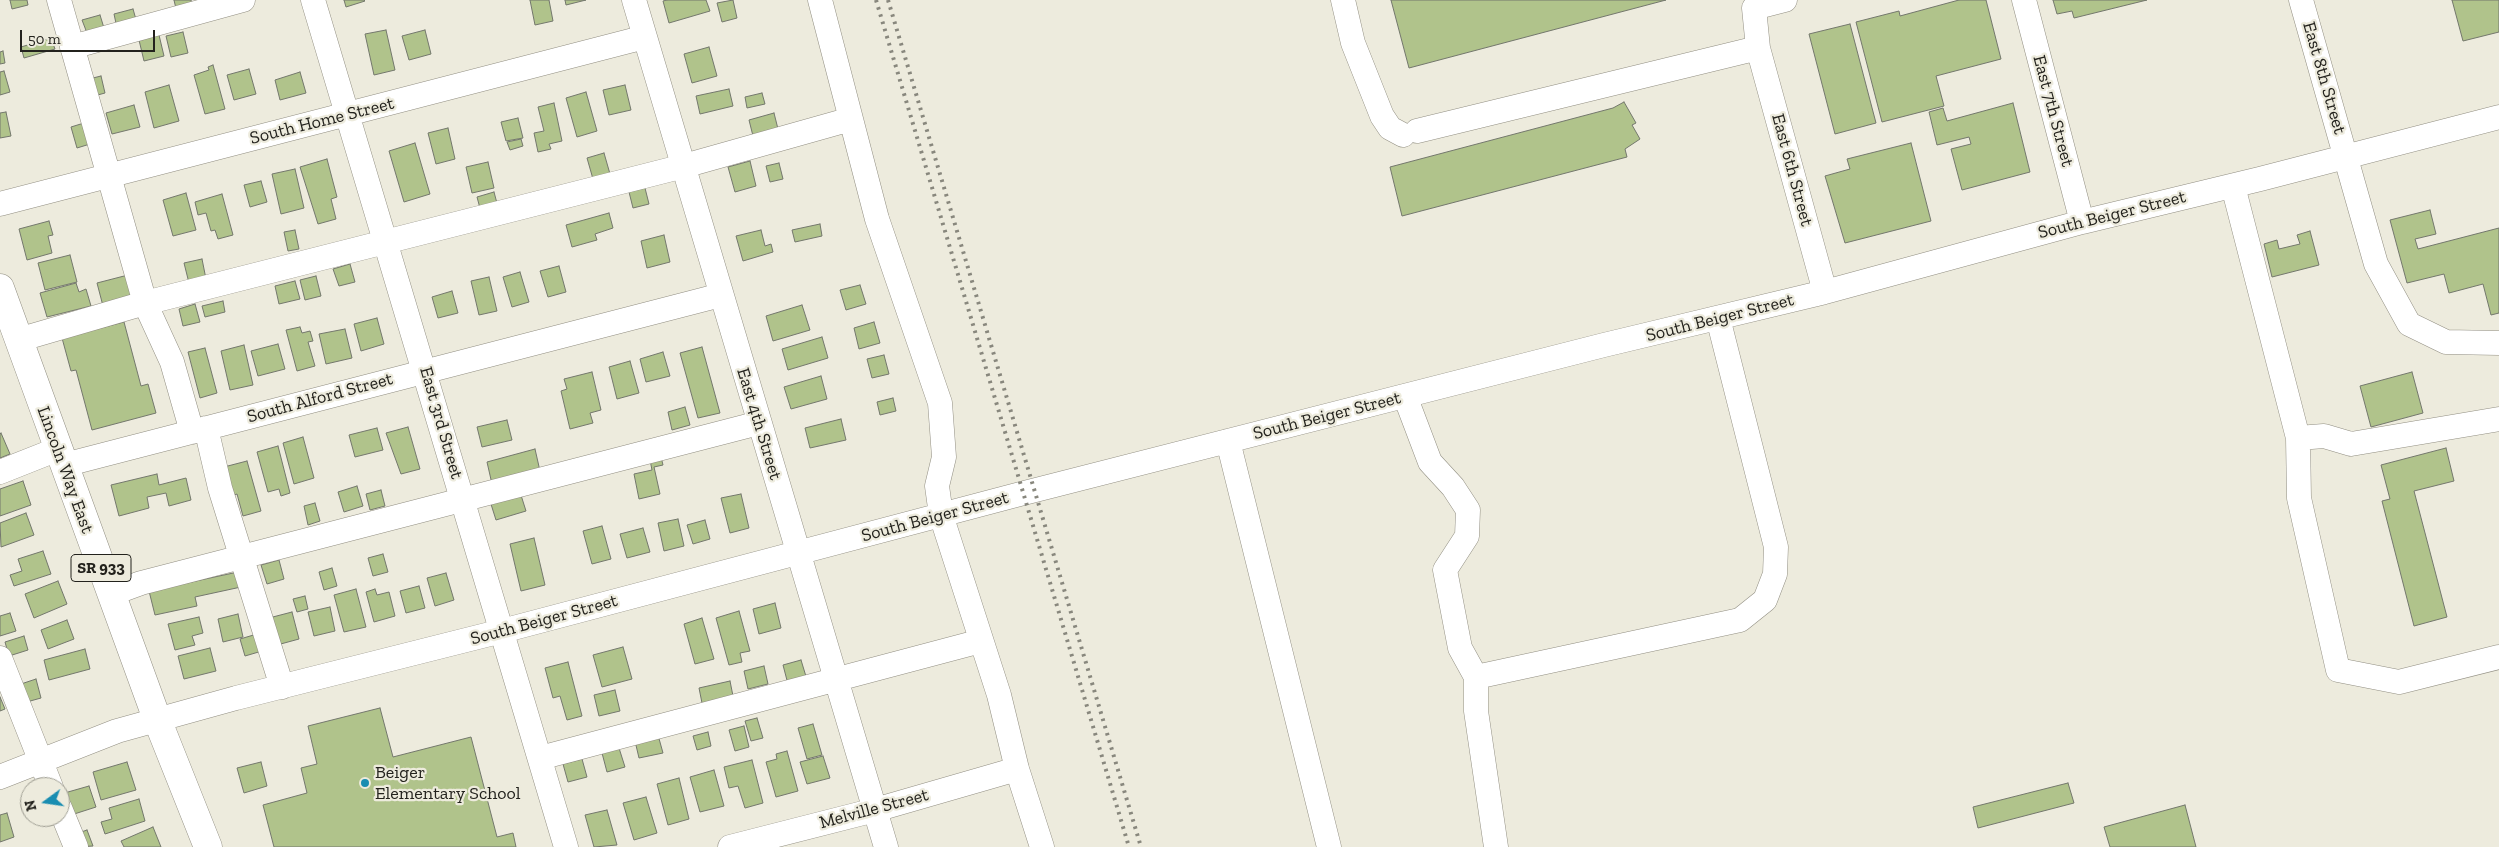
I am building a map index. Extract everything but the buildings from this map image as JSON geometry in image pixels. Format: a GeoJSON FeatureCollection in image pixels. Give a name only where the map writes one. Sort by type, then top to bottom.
{"type":"FeatureCollection","features":[{"type":"Feature","properties":{"kind":"main road","name":"Lincoln Way East"},"geometry":{"type":"LineString","coordinates":[[0,288],[157,719],[208,847]]}},
{"type":"Feature","properties":{"kind":"street"},"geometry":{"type":"LineString","coordinates":[[59,0],[145,303],[172,362],[220,488],[282,687]]}},
{"type":"Feature","properties":{"kind":"street"},"geometry":{"type":"LineString","coordinates":[[72,47],[243,0]]}},
{"type":"Feature","properties":{"kind":"street","name":"East 3rd Street"},"geometry":{"type":"LineString","coordinates":[[313,0],[426,371],[566,847]]}},
{"type":"Feature","properties":{"kind":"street","name":"East 4th Street"},"geometry":{"type":"LineString","coordinates":[[634,0],[886,847]]}},
{"type":"Feature","properties":{"kind":"street"},"geometry":{"type":"LineString","coordinates":[[820,0],[877,219],[940,403],[944,457],[937,486],[941,515],[999,695],[1017,769],[1042,847]]}},
{"type":"Feature","properties":{"kind":"street"},"geometry":{"type":"LineString","coordinates":[[1343,0],[1353,43],[1382,116],[1390,128],[1410,133],[1758,48]]}},
{"type":"Feature","properties":{"kind":"street"},"geometry":{"type":"LineString","coordinates":[[1757,4],[1785,0]]}},
{"type":"Feature","properties":{"kind":"street","name":"East 7th Street"},"geometry":{"type":"LineString","coordinates":[[2024,0],[2082,222]]}},
{"type":"Feature","properties":{"kind":"street","name":"East 8th Street"},"geometry":{"type":"LineString","coordinates":[[2301,0],[2376,264],[2409,324],[2446,342],[2499,343]]}},
{"type":"Feature","properties":{"kind":"street","name":"East 6th Street"},"geometry":{"type":"LineString","coordinates":[[1757,4],[1758,48],[1825,292]]}},
{"type":"Feature","properties":{"kind":"street","name":"South Home Street"},"geometry":{"type":"LineString","coordinates":[[0,204],[645,37]]}},
{"type":"Feature","properties":{"kind":"street","name":"South Beiger Street"},"geometry":{"type":"LineString","coordinates":[[0,777],[117,731],[157,719],[502,631],[1228,441],[1825,292],[2082,222],[2233,186],[2499,117]]}},
{"type":"Feature","properties":{"kind":"street"},"geometry":{"type":"LineString","coordinates":[[18,340],[145,303],[684,166],[851,119]]}},
{"type":"Feature","properties":{"kind":"street"},"geometry":{"type":"LineString","coordinates":[[2233,186],[2298,438],[2298,498],[2338,670],[2399,682],[2499,657]]}},
{"type":"Feature","properties":{"kind":"street","name":"South Alford Street"},"geometry":{"type":"LineString","coordinates":[[0,472],[61,457],[199,430],[721,295]]}},
{"type":"Feature","properties":{"kind":"street"},"geometry":{"type":"LineString","coordinates":[[1476,677],[1740,620],[1765,600],[1775,574],[1776,546],[1718,318]]}},
{"type":"Feature","properties":{"kind":"street"},"geometry":{"type":"LineString","coordinates":[[1405,396],[1430,462],[1453,487],[1468,510],[1467,536],[1445,570],[1460,648],[1476,677],[1476,711],[1496,847]]}},
{"type":"Feature","properties":{"kind":"street"},"geometry":{"type":"LineString","coordinates":[[2298,438],[2324,436],[2351,444],[2499,419]]}},
{"type":"Feature","properties":{"kind":"street"},"geometry":{"type":"LineString","coordinates":[[111,594],[141,583],[759,423]]}},
{"type":"Feature","properties":{"kind":"street"},"geometry":{"type":"LineString","coordinates":[[1228,441],[1329,847]]}},
{"type":"Feature","properties":{"kind":"street"},"geometry":{"type":"LineString","coordinates":[[540,758],[981,641]]}},
{"type":"Feature","properties":{"kind":"street"},"geometry":{"type":"LineString","coordinates":[[0,658],[47,777]]}},
{"type":"Feature","properties":{"kind":"street","name":"Melville Street"},"geometry":{"type":"LineString","coordinates":[[730,847],[875,810],[1017,769]]}},
{"type":"Feature","properties":{"kind":"street"},"geometry":{"type":"LineString","coordinates":[[68,827],[76,847]]}},
{"type":"Feature","properties":{"kind":"railway"},"geometry":{"type":"LineString","coordinates":[[876,0],[1129,847]]}},
{"type":"Feature","properties":{"kind":"railway"},"geometry":{"type":"LineString","coordinates":[[888,0],[1141,847]]}},
{"type":"Feature","properties":{"kind":"place","name":"Beiger Elementary School"},"geometry":{"type":"Point","coordinates":[365,783]}}]}
